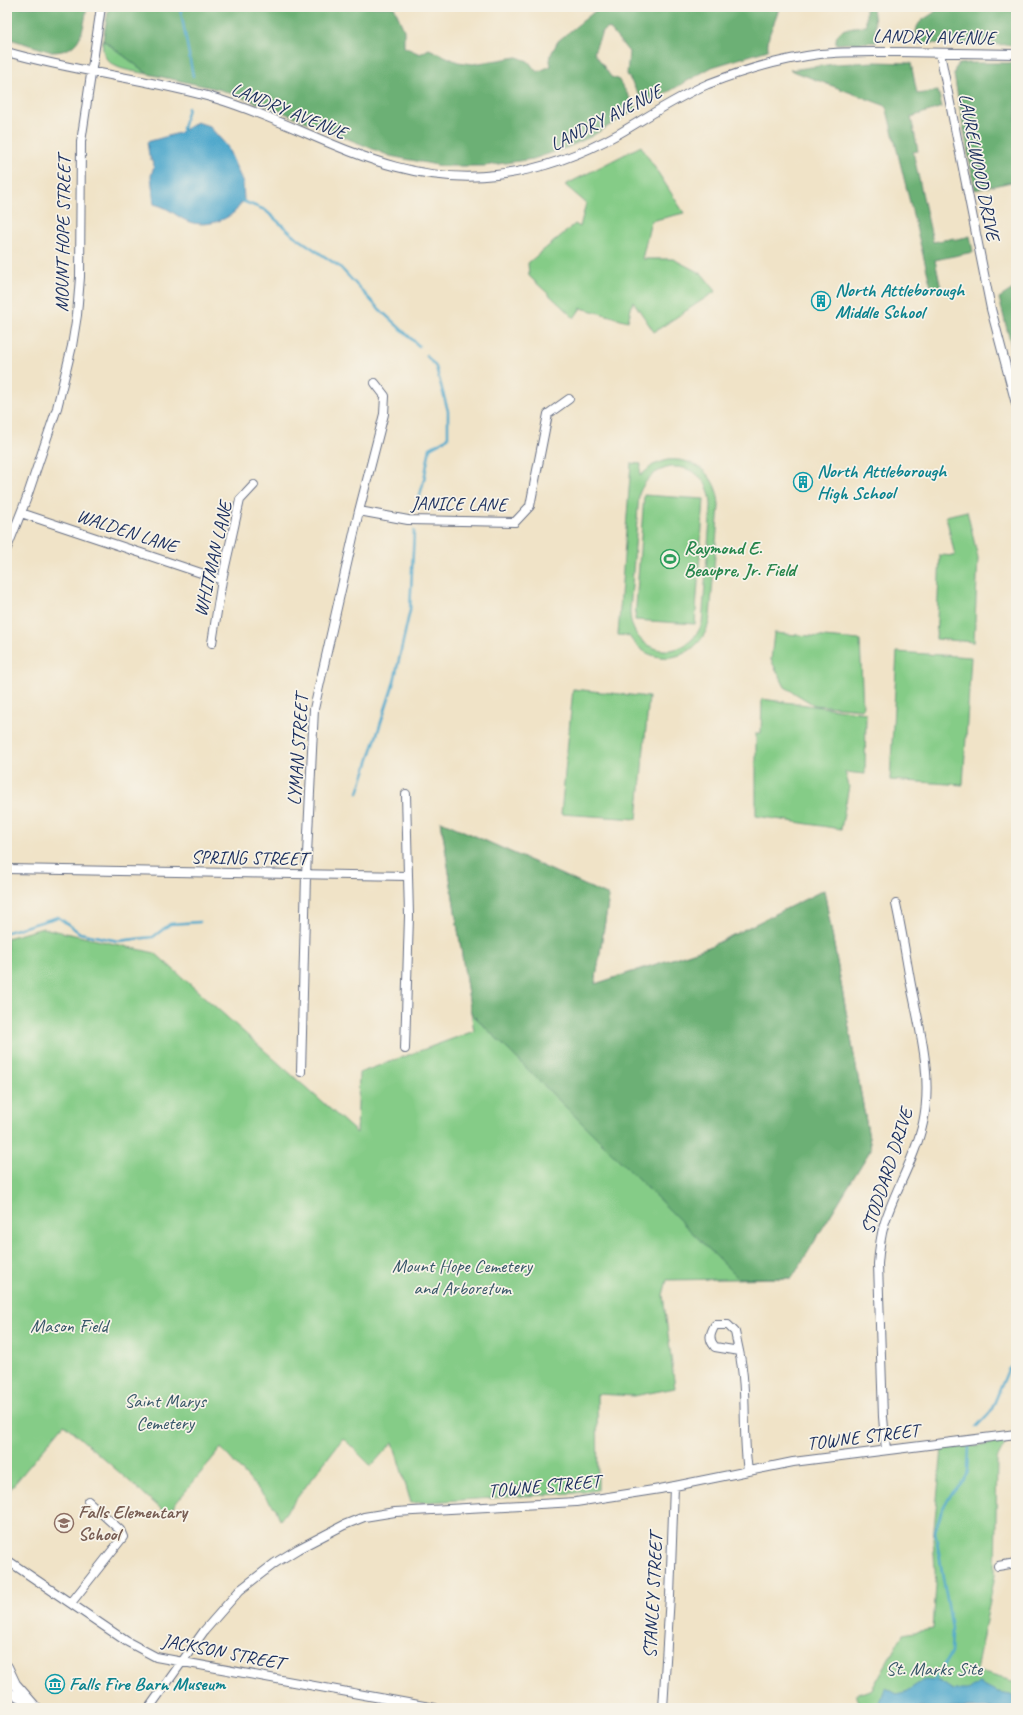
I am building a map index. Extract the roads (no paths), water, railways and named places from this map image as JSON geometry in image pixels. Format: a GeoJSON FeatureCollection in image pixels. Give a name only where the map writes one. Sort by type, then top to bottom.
{"type":"FeatureCollection","features":[{"type":"Feature","properties":{"kind":"main road"},"geometry":{"type":"LineString","coordinates":[[7,1667],[15,1684],[34,1706]]}},
{"type":"Feature","properties":{"kind":"street","name":"MOUNT HOPE STREET"},"geometry":{"type":"LineString","coordinates":[[7,548],[21,513],[57,408],[78,315],[82,239],[81,142],[101,7]]}},
{"type":"Feature","properties":{"kind":"street","name":"LANDRY AVENUE"},"geometry":{"type":"LineString","coordinates":[[7,52],[91,72],[170,87],[222,100],[284,123],[366,158],[398,169],[442,176],[478,177],[531,170],[562,161],[617,135],[695,90],[746,70],[772,63],[840,52],[1016,54]]}},
{"type":"Feature","properties":{"kind":"street","name":"LAURELWOOD DRIVE"},"geometry":{"type":"LineString","coordinates":[[940,53],[990,309],[1016,404]]}},
{"type":"Feature","properties":{"kind":"street","name":"LYMAN STREET"},"geometry":{"type":"LineString","coordinates":[[301,1072],[306,876],[314,709],[359,511],[384,414],[386,396],[375,383]]}},
{"type":"Feature","properties":{"kind":"street","name":"JANICE LANE"},"geometry":{"type":"LineString","coordinates":[[359,511],[373,515],[408,520],[515,522],[530,506],[548,414],[569,399]]}},
{"type":"Feature","properties":{"kind":"street","name":"WHITMAN LANE"},"geometry":{"type":"LineString","coordinates":[[212,643],[222,580],[240,500],[254,485]]}},
{"type":"Feature","properties":{"kind":"street","name":"WALDEN LANE"},"geometry":{"type":"LineString","coordinates":[[21,513],[222,580]]}},
{"type":"Feature","properties":{"kind":"street"},"geometry":{"type":"LineString","coordinates":[[405,1049],[409,916],[406,794]]}},
{"type":"Feature","properties":{"kind":"street","name":"SPRING STREET"},"geometry":{"type":"LineString","coordinates":[[7,869],[306,876],[408,876]]}},
{"type":"Feature","properties":{"kind":"street","name":"STODDARD DRIVE"},"geometry":{"type":"LineString","coordinates":[[886,1450],[883,1417],[878,1272],[880,1242],[890,1208],[923,1124],[927,1081],[896,904]]}},
{"type":"Feature","properties":{"kind":"street"},"geometry":{"type":"LineString","coordinates":[[739,1351],[746,1398],[745,1452],[748,1471]]}},
{"type":"Feature","properties":{"kind":"street","name":"TOWNE STREET"},"geometry":{"type":"LineString","coordinates":[[150,1708],[182,1662],[228,1601],[256,1577],[298,1549],[344,1525],[364,1517],[395,1512],[576,1502],[674,1486],[793,1462],[1016,1434]]}},
{"type":"Feature","properties":{"kind":"street","name":"STANLEY STREET"},"geometry":{"type":"LineString","coordinates":[[663,1708],[670,1591],[674,1486]]}},
{"type":"Feature","properties":{"kind":"street"},"geometry":{"type":"LineString","coordinates":[[71,1603],[123,1537],[120,1530],[88,1501]]}},
{"type":"Feature","properties":{"kind":"street","name":"JACKSON STREET"},"geometry":{"type":"LineString","coordinates":[[7,1560],[145,1652],[167,1660],[435,1708]]}},
{"type":"Feature","properties":{"kind":"street"},"geometry":{"type":"LineString","coordinates":[[998,1566],[1016,1563]]}},
{"type":"Feature","properties":{"kind":"street"},"geometry":{"type":"LineString","coordinates":[[7,1691],[34,1706]]}},
{"type":"Feature","properties":{"kind":"water"},"geometry":{"type":"Polygon","coordinates":[[[197,122],[209,126],[227,146],[243,183],[244,200],[234,213],[222,220],[204,224],[187,221],[154,204],[151,176],[154,166],[149,155],[147,142],[179,133],[197,122]]]}},
{"type":"Feature","properties":{"kind":"water"},"geometry":{"type":"Polygon","coordinates":[[[924,1680],[939,1681],[953,1690],[967,1690],[980,1683],[997,1692],[1011,1694],[1015,1701],[1012,1708],[878,1708],[885,1688],[896,1694],[905,1692],[924,1680]]]}},
{"type":"Feature","properties":{"kind":"waterway"},"geometry":{"type":"LineString","coordinates":[[180,7],[193,76]]}},
{"type":"Feature","properties":{"kind":"waterway"},"geometry":{"type":"LineString","coordinates":[[182,133],[188,108]]}},
{"type":"Feature","properties":{"kind":"waterway"},"geometry":{"type":"LineString","coordinates":[[240,200],[265,210],[293,235],[340,267],[376,306],[419,346]]}},
{"type":"Feature","properties":{"kind":"waterway"},"geometry":{"type":"LineString","coordinates":[[417,506],[430,448],[448,438],[448,411],[436,367],[426,355]]}},
{"type":"Feature","properties":{"kind":"waterway"},"geometry":{"type":"LineString","coordinates":[[358,793],[394,682],[410,610],[414,531]]}},
{"type":"Feature","properties":{"kind":"waterway"},"geometry":{"type":"LineString","coordinates":[[7,932],[58,917],[80,933],[118,941],[153,937],[170,924],[200,922]]}},
{"type":"Feature","properties":{"kind":"waterway"},"geometry":{"type":"LineString","coordinates":[[976,1427],[991,1411],[1008,1370],[1013,1365],[1016,1365]]}},
{"type":"Feature","properties":{"kind":"waterway"},"geometry":{"type":"LineString","coordinates":[[933,1683],[951,1653],[952,1629],[935,1531],[942,1510],[949,1497],[963,1481],[968,1471],[969,1447]]}},
{"type":"Feature","properties":{"kind":"place","name":"North Attleborough Middle School"},"geometry":{"type":"Point","coordinates":[821,301]}},
{"type":"Feature","properties":{"kind":"place","name":"North Attleborough High School"},"geometry":{"type":"Point","coordinates":[803,482]}},
{"type":"Feature","properties":{"kind":"place","name":"Raymond E. Beaupre, Jr. Field"},"geometry":{"type":"Point","coordinates":[670,559]}},
{"type":"Feature","properties":{"kind":"place","name":"Falls Elementary School"},"geometry":{"type":"Point","coordinates":[64,1523]}},
{"type":"Feature","properties":{"kind":"place","name":"Falls Fire Barn Museum"},"geometry":{"type":"Point","coordinates":[55,1684]}},
{"type":"Feature","properties":{"kind":"park label","name":"Mount Hope Cemetery and Arboretum"},"geometry":{"type":"Point","coordinates":[462,1277]}},
{"type":"Feature","properties":{"kind":"park label","name":"Mason Field"},"geometry":{"type":"Point","coordinates":[69,1326]}},
{"type":"Feature","properties":{"kind":"park label","name":"Saint Marys Cemetery"},"geometry":{"type":"Point","coordinates":[165,1412]}},
{"type":"Feature","properties":{"kind":"park label","name":"St. Marks Site"},"geometry":{"type":"Point","coordinates":[934,1669]}}]}
